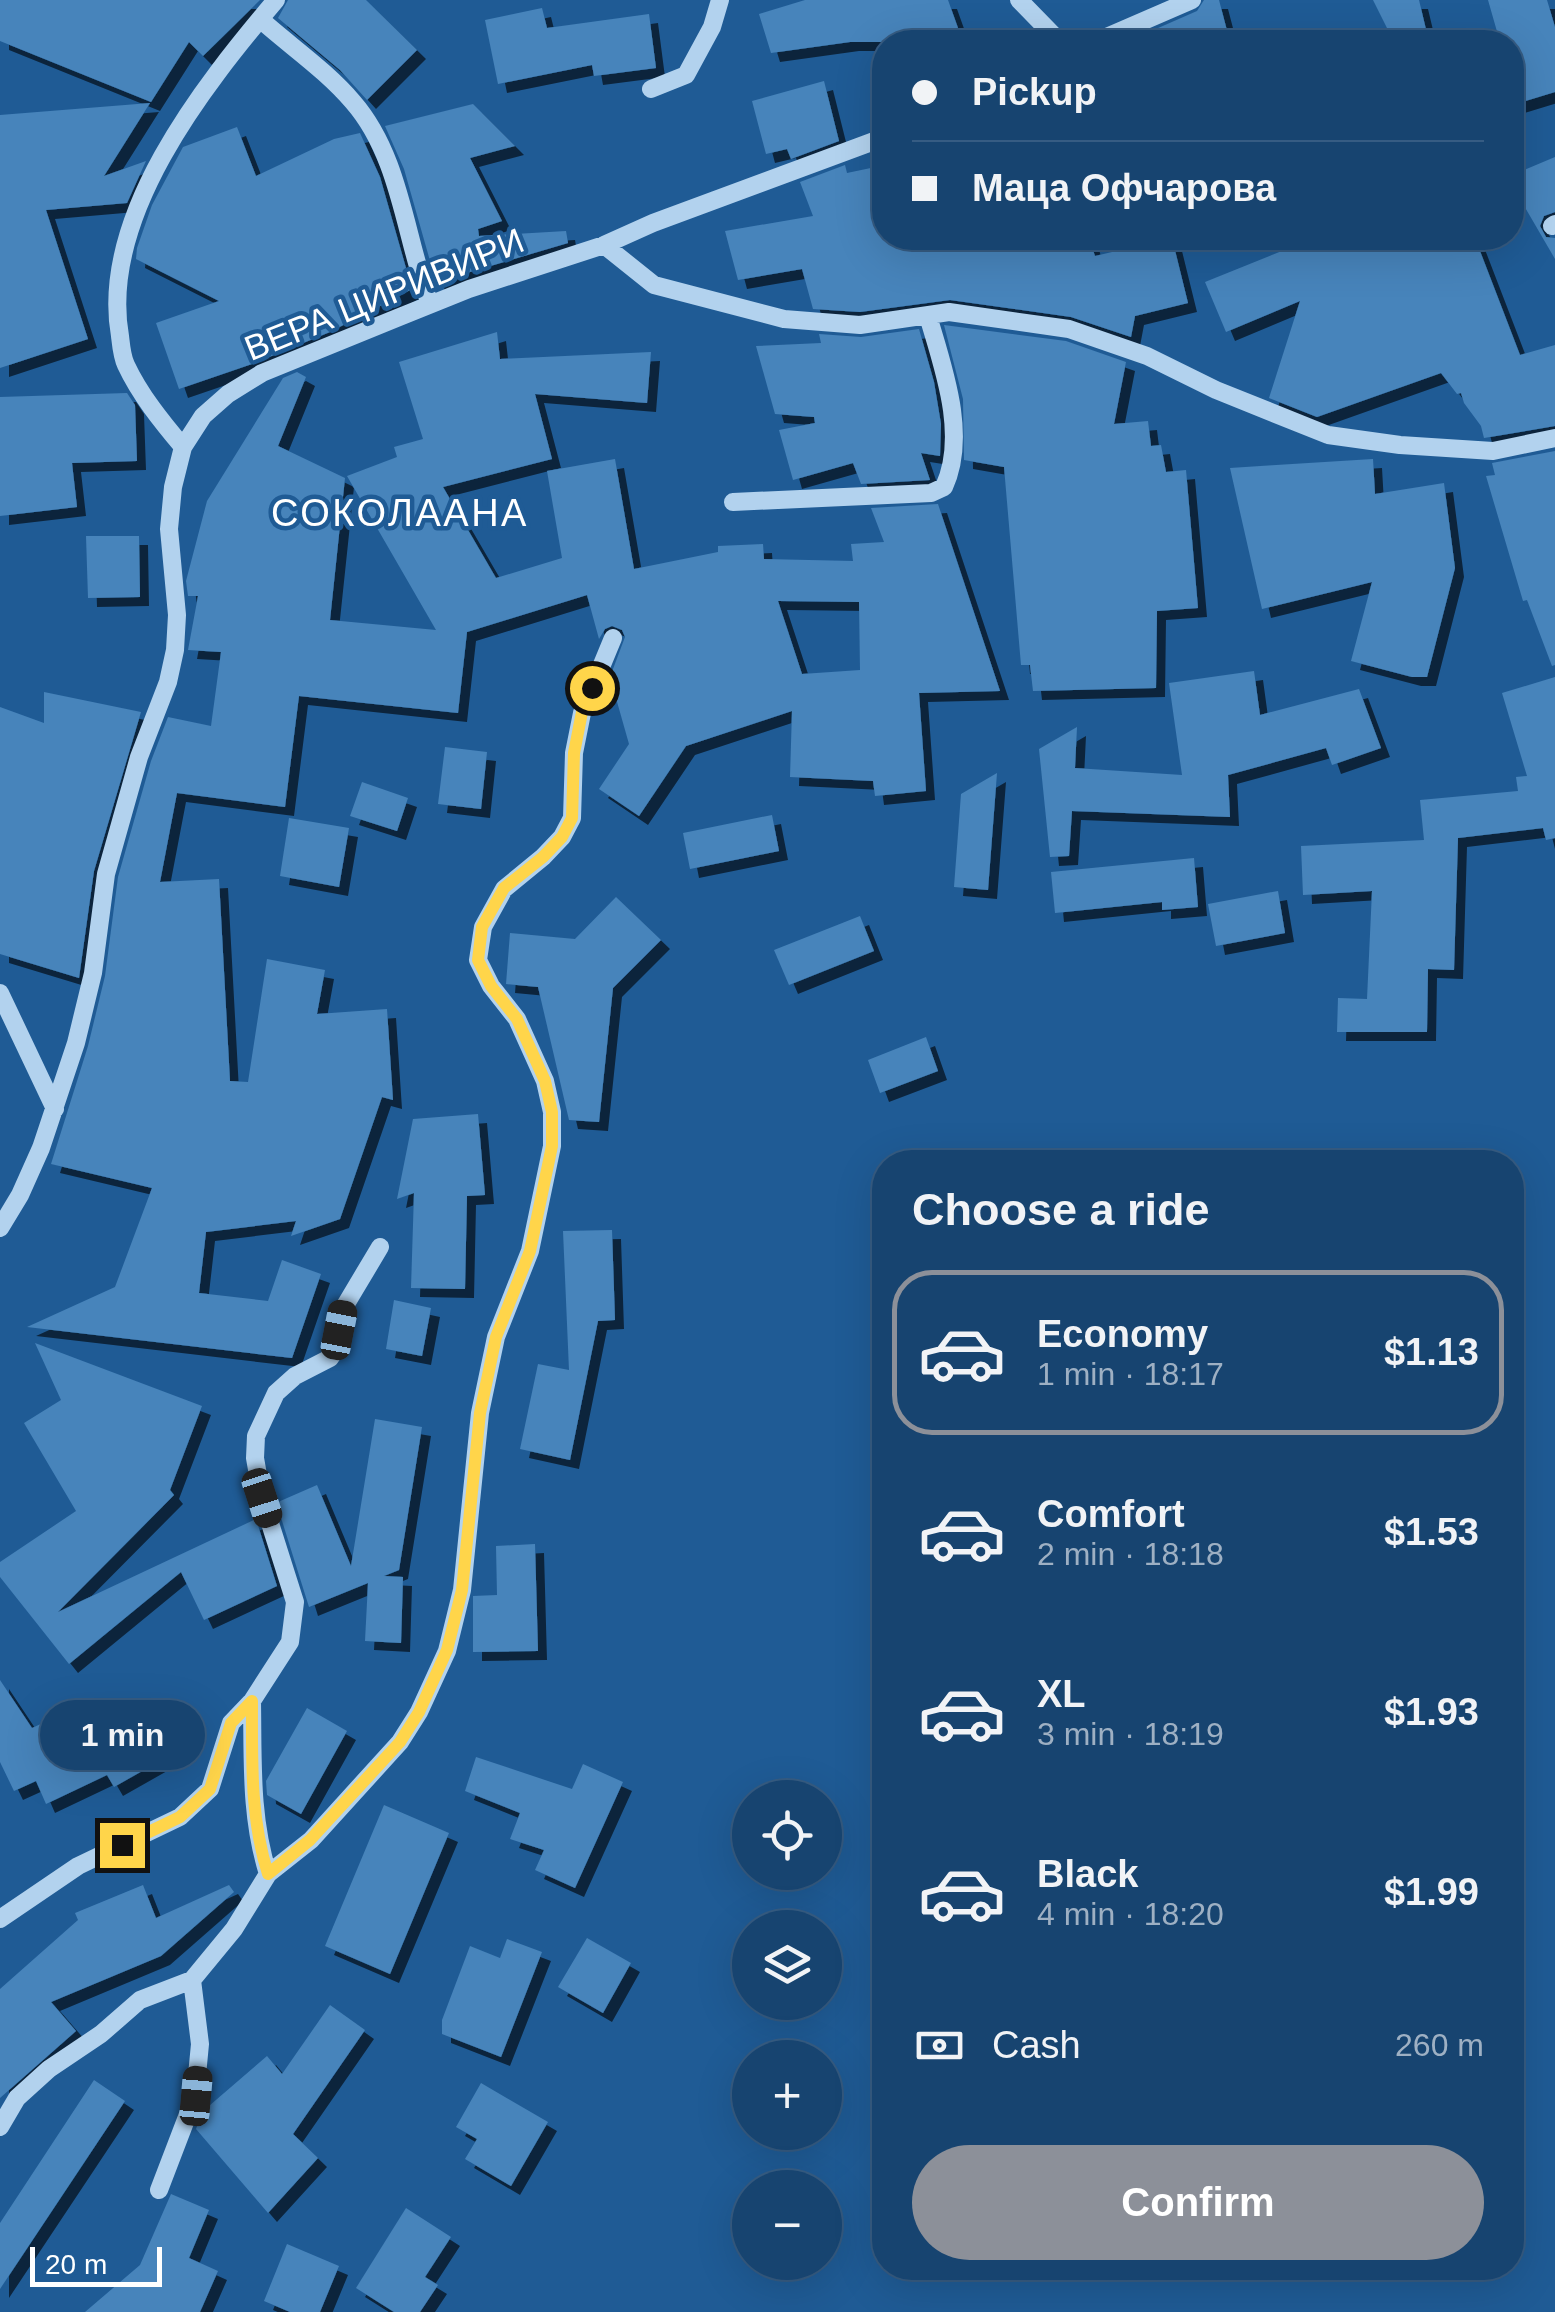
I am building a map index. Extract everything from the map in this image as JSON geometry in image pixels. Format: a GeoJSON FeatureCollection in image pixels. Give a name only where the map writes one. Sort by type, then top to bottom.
{"type":"FeatureCollection","features":[{"type":"Feature","properties":{"kind":"street"},"geometry":{"type":"LineString","coordinates":[[183,447],[158,418],[124,363],[116,315],[120,256],[162,157],[192,110],[276,0]]}},
{"type":"Feature","properties":{"kind":"street"},"geometry":{"type":"LineString","coordinates":[[651,90],[686,75],[712,28],[720,0]]}},
{"type":"Feature","properties":{"kind":"street"},"geometry":{"type":"LineString","coordinates":[[1019,0],[1048,30]]}},
{"type":"Feature","properties":{"kind":"street"},"geometry":{"type":"LineString","coordinates":[[1123,30],[1192,0]]}},
{"type":"Feature","properties":{"kind":"street"},"geometry":{"type":"LineString","coordinates":[[260,19],[356,104],[398,192],[418,274],[430,304]]}},
{"type":"Feature","properties":{"kind":"street","name":"ВЕРА ЦИРИВИРИ"},"geometry":{"type":"LineString","coordinates":[[0,1228],[20,1195],[76,1043],[92,973],[106,874],[138,757],[168,682],[177,615],[169,529],[173,487],[183,447],[203,416],[228,394],[262,373],[430,304],[604,245],[872,142]]}},
{"type":"Feature","properties":{"kind":"street"},"geometry":{"type":"LineString","coordinates":[[604,245],[654,285],[784,319],[860,326],[949,312],[1070,328],[1147,356],[1216,390],[1328,435],[1400,445],[1493,450],[1555,438]]}},
{"type":"Feature","properties":{"kind":"street"},"geometry":{"type":"LineString","coordinates":[[733,502],[931,493],[944,487],[951,470],[952,419],[944,369],[928,316]]}},
{"type":"Feature","properties":{"kind":"street"},"geometry":{"type":"LineString","coordinates":[[0,2127],[17,2098],[49,2069],[101,2034],[140,2000],[192,1980],[234,1930],[268,1874],[310,1840],[400,1742],[419,1712],[447,1650],[462,1590],[480,1413],[496,1337],[530,1251],[552,1146],[552,1112],[545,1081],[517,1019],[491,986],[478,960],[482,927],[504,888],[543,857],[562,837],[572,818],[574,753],[582,712],[613,638]]}},
{"type":"Feature","properties":{"kind":"street"},"geometry":{"type":"LineString","coordinates":[[0,993],[54,1109]]}},
{"type":"Feature","properties":{"kind":"street"},"geometry":{"type":"LineString","coordinates":[[0,1920],[78,1866],[180,1817],[210,1789],[231,1723],[252,1701],[290,1642],[295,1602],[262,1498],[255,1458],[256,1436],[276,1394],[295,1376],[330,1358],[338,1346],[343,1309],[380,1247]]}},
{"type":"Feature","properties":{"kind":"street"},"geometry":{"type":"LineString","coordinates":[[252,1701],[253,1795],[258,1841],[268,1874]]}},
{"type":"Feature","properties":{"kind":"street"},"geometry":{"type":"LineString","coordinates":[[159,2190],[196,2096],[200,2044],[192,1980]]}},
{"type":"Feature","properties":{"kind":"building"},"geometry":{"type":"Polygon","coordinates":[[[0,0],[260,0],[203,56],[189,42],[151,102],[0,41],[0,0]]]}},
{"type":"Feature","properties":{"kind":"building"},"geometry":{"type":"Polygon","coordinates":[[[288,0],[366,0],[417,50],[367,100],[340,70],[278,18],[288,0]]]}},
{"type":"Feature","properties":{"kind":"building"},"geometry":{"type":"Polygon","coordinates":[[[805,0],[948,0],[959,30],[872,30],[872,42],[771,53],[759,14],[805,0]]]}},
{"type":"Feature","properties":{"kind":"building"},"geometry":{"type":"Polygon","coordinates":[[[1204,0],[1219,0],[1227,30],[1154,30],[1197,11],[1204,0]]]}},
{"type":"Feature","properties":{"kind":"building"},"geometry":{"type":"Polygon","coordinates":[[[1373,0],[1419,0],[1426,30],[1388,30],[1373,0]]]}},
{"type":"Feature","properties":{"kind":"building"},"geometry":{"type":"Polygon","coordinates":[[[1488,0],[1547,0],[1555,27],[1555,92],[1524,101],[1524,30],[1497,30],[1488,0]]]}},
{"type":"Feature","properties":{"kind":"building"},"geometry":{"type":"Polygon","coordinates":[[[542,8],[547,28],[649,14],[656,68],[594,76],[592,65],[498,84],[485,20],[542,8]]]}},
{"type":"Feature","properties":{"kind":"building"},"geometry":{"type":"Polygon","coordinates":[[[824,81],[839,141],[791,159],[787,149],[766,154],[752,101],[824,81]]]}},
{"type":"Feature","properties":{"kind":"building"},"geometry":{"type":"Polygon","coordinates":[[[150,103],[104,176],[146,161],[127,203],[46,210],[88,339],[0,368],[0,115],[150,103]]]}},
{"type":"Feature","properties":{"kind":"building"},"geometry":{"type":"Polygon","coordinates":[[[473,104],[515,146],[470,158],[502,221],[478,229],[479,236],[566,231],[568,243],[436,282],[404,169],[385,126],[473,104]]]}},
{"type":"Feature","properties":{"kind":"building"},"geometry":{"type":"Polygon","coordinates":[[[237,127],[256,176],[334,139],[360,133],[380,177],[412,289],[330,332],[179,389],[156,323],[219,301],[136,259],[137,248],[152,205],[183,147],[237,127]]]}},
{"type":"Feature","properties":{"kind":"building"},"geometry":{"type":"Polygon","coordinates":[[[1555,157],[1555,212],[1544,216],[1540,226],[1546,237],[1555,238],[1555,259],[1524,206],[1524,170],[1555,157]]]}},
{"type":"Feature","properties":{"kind":"building"},"geometry":{"type":"Polygon","coordinates":[[[845,165],[847,173],[872,168],[872,250],[1093,250],[1095,256],[1121,250],[1175,250],[1188,303],[1135,316],[1131,337],[1071,317],[950,300],[860,312],[813,309],[802,269],[738,280],[725,231],[813,216],[800,182],[845,165]]]}},
{"type":"Feature","properties":{"kind":"building"},"geometry":{"type":"Polygon","coordinates":[[[1284,250],[1480,250],[1520,355],[1555,345],[1555,426],[1484,438],[1461,393],[1457,394],[1441,373],[1317,417],[1269,398],[1300,301],[1226,332],[1205,282],[1284,250]]]}},
{"type":"Feature","properties":{"kind":"building"},"geometry":{"type":"Polygon","coordinates":[[[944,325],[1066,341],[1126,362],[1114,424],[1148,421],[1151,446],[1161,445],[1166,472],[1186,470],[1198,608],[1157,611],[1156,688],[1033,691],[1030,665],[1021,665],[1004,467],[964,460],[963,399],[944,325]]]}},
{"type":"Feature","properties":{"kind":"building"},"geometry":{"type":"Polygon","coordinates":[[[919,329],[941,424],[940,456],[921,453],[930,480],[861,484],[853,463],[793,480],[779,430],[815,423],[814,417],[775,414],[756,346],[821,343],[819,334],[861,337],[919,329]]]}},
{"type":"Feature","properties":{"kind":"building"},"geometry":{"type":"Polygon","coordinates":[[[497,332],[500,359],[651,352],[647,403],[535,394],[552,459],[443,487],[496,578],[562,558],[547,471],[615,459],[634,569],[718,552],[718,546],[763,544],[764,559],[853,561],[851,544],[884,542],[871,508],[938,504],[1000,691],[919,693],[926,791],[875,796],[873,781],[790,777],[792,711],[686,746],[639,816],[599,789],[629,744],[610,677],[625,637],[622,630],[612,626],[599,639],[587,595],[467,632],[458,713],[299,696],[285,807],[177,793],[160,882],[219,879],[230,1081],[248,1082],[267,959],[325,970],[317,1014],[387,1009],[393,1100],[382,1097],[340,1219],[291,1236],[296,1221],[206,1232],[199,1293],[268,1301],[282,1260],[321,1274],[292,1358],[27,1327],[115,1287],[152,1188],[51,1164],[88,1046],[105,976],[118,877],[151,761],[168,717],[211,726],[221,652],[188,650],[198,596],[188,596],[186,581],[207,501],[283,378],[297,372],[306,377],[278,446],[345,478],[330,620],[436,630],[347,476],[397,457],[394,447],[423,439],[399,362],[497,332]],[[778,601],[802,674],[860,670],[859,602],[778,601]]]}},
{"type":"Feature","properties":{"kind":"building"},"geometry":{"type":"Polygon","coordinates":[[[127,393],[135,405],[137,461],[72,463],[77,507],[0,516],[0,397],[127,393]]]}},
{"type":"Feature","properties":{"kind":"building"},"geometry":{"type":"Polygon","coordinates":[[[1555,451],[1552,666],[1527,600],[1523,601],[1486,476],[1495,475],[1492,463],[1555,451]]]}},
{"type":"Feature","properties":{"kind":"building"},"geometry":{"type":"Polygon","coordinates":[[[1373,459],[1375,494],[1444,483],[1455,568],[1427,677],[1412,677],[1351,661],[1372,582],[1262,609],[1230,468],[1373,459]]]}},
{"type":"Feature","properties":{"kind":"building"},"geometry":{"type":"Polygon","coordinates":[[[86,536],[139,536],[140,597],[88,598],[86,536]]]}},
{"type":"Feature","properties":{"kind":"building"},"geometry":{"type":"Polygon","coordinates":[[[1254,671],[1260,715],[1359,689],[1381,748],[1332,765],[1326,748],[1228,775],[1230,817],[1072,811],[1069,856],[1050,857],[1039,749],[1077,727],[1075,768],[1182,775],[1169,683],[1254,671]]]}},
{"type":"Feature","properties":{"kind":"building"},"geometry":{"type":"Polygon","coordinates":[[[1555,677],[1555,838],[1546,840],[1543,828],[1458,838],[1454,970],[1428,969],[1427,1032],[1337,1032],[1338,998],[1367,999],[1372,891],[1303,895],[1301,846],[1424,840],[1420,800],[1518,791],[1516,777],[1527,776],[1502,693],[1555,677]]]}},
{"type":"Feature","properties":{"kind":"building"},"geometry":{"type":"Polygon","coordinates":[[[44,692],[141,712],[94,871],[79,978],[0,954],[0,707],[44,723],[44,692]]]}},
{"type":"Feature","properties":{"kind":"building"},"geometry":{"type":"Polygon","coordinates":[[[445,747],[487,752],[481,809],[438,804],[445,747]]]}},
{"type":"Feature","properties":{"kind":"building"},"geometry":{"type":"Polygon","coordinates":[[[997,773],[988,890],[954,887],[961,794],[997,773]]]}},
{"type":"Feature","properties":{"kind":"building"},"geometry":{"type":"Polygon","coordinates":[[[362,782],[408,798],[397,831],[350,816],[362,782]]]}},
{"type":"Feature","properties":{"kind":"building"},"geometry":{"type":"Polygon","coordinates":[[[772,815],[779,851],[690,869],[683,833],[772,815]]]}},
{"type":"Feature","properties":{"kind":"building"},"geometry":{"type":"Polygon","coordinates":[[[289,818],[349,828],[339,887],[280,876],[289,818]]]}},
{"type":"Feature","properties":{"kind":"building"},"geometry":{"type":"Polygon","coordinates":[[[1194,858],[1198,907],[1162,910],[1162,902],[1055,913],[1051,872],[1194,858]]]}},
{"type":"Feature","properties":{"kind":"building"},"geometry":{"type":"Polygon","coordinates":[[[1278,891],[1285,933],[1216,946],[1208,904],[1278,891]]]}},
{"type":"Feature","properties":{"kind":"building"},"geometry":{"type":"Polygon","coordinates":[[[616,897],[661,940],[613,988],[599,1122],[569,1120],[538,987],[506,984],[510,933],[575,939],[616,897]]]}},
{"type":"Feature","properties":{"kind":"building"},"geometry":{"type":"Polygon","coordinates":[[[860,916],[874,951],[789,985],[774,950],[860,916]]]}},
{"type":"Feature","properties":{"kind":"building"},"geometry":{"type":"Polygon","coordinates":[[[926,1037],[938,1071],[880,1093],[868,1060],[926,1037]]]}},
{"type":"Feature","properties":{"kind":"building"},"geometry":{"type":"Polygon","coordinates":[[[478,1114],[485,1195],[467,1196],[465,1289],[411,1288],[414,1193],[397,1199],[413,1119],[478,1114]]]}},
{"type":"Feature","properties":{"kind":"building"},"geometry":{"type":"Polygon","coordinates":[[[612,1230],[615,1320],[598,1321],[570,1460],[520,1449],[538,1364],[569,1370],[563,1231],[612,1230]]]}},
{"type":"Feature","properties":{"kind":"building"},"geometry":{"type":"Polygon","coordinates":[[[394,1300],[431,1308],[422,1356],[386,1349],[394,1300]]]}},
{"type":"Feature","properties":{"kind":"building"},"geometry":{"type":"Polygon","coordinates":[[[35,1343],[202,1406],[170,1490],[174,1495],[58,1612],[256,1519],[277,1586],[204,1620],[181,1572],[69,1664],[0,1577],[0,1562],[76,1511],[24,1423],[61,1400],[35,1343]]]}},
{"type":"Feature","properties":{"kind":"building"},"geometry":{"type":"Polygon","coordinates":[[[375,1419],[422,1427],[399,1570],[384,1576],[403,1577],[401,1643],[365,1641],[368,1583],[309,1607],[278,1508],[278,1502],[317,1485],[351,1566],[375,1419]]]}},
{"type":"Feature","properties":{"kind":"building"},"geometry":{"type":"Polygon","coordinates":[[[535,1544],[538,1651],[473,1652],[473,1596],[497,1595],[496,1546],[535,1544]]]}},
{"type":"Feature","properties":{"kind":"building"},"geometry":{"type":"Polygon","coordinates":[[[0,1680],[32,1728],[56,1717],[70,1745],[146,1702],[174,1753],[114,1787],[107,1775],[46,1804],[36,1781],[14,1791],[0,1762],[0,1680]]]}},
{"type":"Feature","properties":{"kind":"building"},"geometry":{"type":"Polygon","coordinates":[[[307,1708],[347,1731],[301,1814],[267,1795],[266,1781],[307,1708]]]}},
{"type":"Feature","properties":{"kind":"building"},"geometry":{"type":"Polygon","coordinates":[[[476,1757],[572,1789],[583,1764],[623,1782],[575,1888],[535,1870],[544,1850],[510,1839],[520,1813],[465,1791],[476,1757]]]}},
{"type":"Feature","properties":{"kind":"building"},"geometry":{"type":"Polygon","coordinates":[[[384,1805],[449,1833],[390,1974],[325,1946],[384,1805]]]}},
{"type":"Feature","properties":{"kind":"building"},"geometry":{"type":"Polygon","coordinates":[[[143,1885],[156,1918],[229,1885],[234,1892],[161,1956],[51,2002],[76,2031],[0,2098],[0,1989],[78,1920],[75,1913],[143,1885]]]}},
{"type":"Feature","properties":{"kind":"building"},"geometry":{"type":"Polygon","coordinates":[[[587,1938],[631,1963],[603,2013],[558,1987],[587,1938]]]}},
{"type":"Feature","properties":{"kind":"building"},"geometry":{"type":"Polygon","coordinates":[[[507,1939],[542,1952],[501,2057],[442,2034],[442,2020],[470,1946],[500,1958],[507,1939]]]}},
{"type":"Feature","properties":{"kind":"building"},"geometry":{"type":"Polygon","coordinates":[[[330,2005],[365,2030],[293,2134],[318,2158],[268,2213],[196,2129],[202,2112],[267,2056],[282,2074],[330,2005]]]}},
{"type":"Feature","properties":{"kind":"building"},"geometry":{"type":"Polygon","coordinates":[[[94,2080],[125,2101],[0,2289],[0,2223],[94,2080]]]}},
{"type":"Feature","properties":{"kind":"building"},"geometry":{"type":"Polygon","coordinates":[[[481,2083],[548,2122],[511,2186],[465,2159],[477,2139],[456,2127],[481,2083]]]}},
{"type":"Feature","properties":{"kind":"building"},"geometry":{"type":"Polygon","coordinates":[[[171,2194],[209,2210],[189,2258],[218,2271],[200,2312],[85,2312],[140,2265],[171,2194]]]}},
{"type":"Feature","properties":{"kind":"building"},"geometry":{"type":"Polygon","coordinates":[[[406,2208],[451,2237],[425,2277],[438,2285],[420,2312],[394,2312],[356,2288],[406,2208]]]}},
{"type":"Feature","properties":{"kind":"building"},"geometry":{"type":"Polygon","coordinates":[[[287,2244],[339,2266],[320,2312],[290,2312],[264,2301],[287,2244]]]}},
{"type":"Feature","properties":{"kind":"district","name":"СОКОЛААНА"},"geometry":{"type":"Point","coordinates":[400,513]}},
{"type":"Feature","properties":{"kind":"route"},"geometry":{"type":"LineString","coordinates":[[122,1845],[180,1817],[210,1789],[231,1723],[252,1701],[253,1795],[258,1841],[268,1874],[310,1840],[400,1742],[419,1712],[447,1650],[462,1590],[480,1413],[496,1337],[530,1251],[552,1146],[552,1112],[545,1081],[517,1019],[491,986],[478,960],[482,927],[504,888],[543,857],[562,837],[572,818],[574,753],[582,712],[592,688]]}}]}
